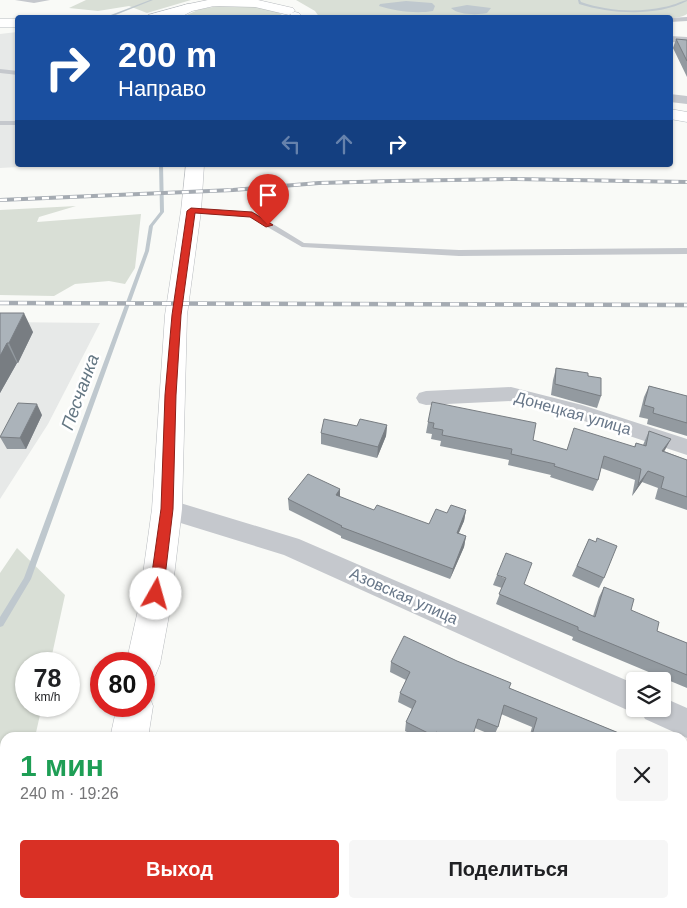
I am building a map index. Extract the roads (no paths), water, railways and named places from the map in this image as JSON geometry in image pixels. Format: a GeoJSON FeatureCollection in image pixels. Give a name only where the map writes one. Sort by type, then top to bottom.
{"type":"FeatureCollection","features":[{"type":"Feature","properties":{"kind":"main road"},"geometry":{"type":"LineString","coordinates":[[272,0],[293,15]]}},
{"type":"Feature","properties":{"kind":"main road"},"geometry":{"type":"LineString","coordinates":[[163,15],[221,1],[255,3],[291,15]]}},
{"type":"Feature","properties":{"kind":"main road"},"geometry":{"type":"LineString","coordinates":[[174,15],[188,8]]}},
{"type":"Feature","properties":{"kind":"main road"},"geometry":{"type":"LineString","coordinates":[[0,23],[15,23]]}},
{"type":"Feature","properties":{"kind":"main road"},"geometry":{"type":"LineString","coordinates":[[673,115],[687,117]]}},
{"type":"Feature","properties":{"kind":"main road"},"geometry":{"type":"LineString","coordinates":[[145,652],[154,610],[167,509],[176,315],[191,211],[195,167]]}},
{"type":"Feature","properties":{"kind":"main road"},"geometry":{"type":"LineString","coordinates":[[130,732],[133,717]]}},
{"type":"Feature","properties":{"kind":"street"},"geometry":{"type":"LineString","coordinates":[[673,39],[687,40]]}},
{"type":"Feature","properties":{"kind":"street"},"geometry":{"type":"LineString","coordinates":[[673,98],[687,100]]}},
{"type":"Feature","properties":{"kind":"street","name":"Донецкая улица"},"geometry":{"type":"LineString","coordinates":[[426,398],[511,394],[582,413],[687,447]]}},
{"type":"Feature","properties":{"kind":"street","name":"Азовская улица"},"geometry":{"type":"LineString","coordinates":[[167,509],[290,546],[626,696]]}},
{"type":"Feature","properties":{"kind":"street"},"geometry":{"type":"LineString","coordinates":[[671,716],[687,723]]}},
{"type":"Feature","properties":{"kind":"lane"},"geometry":{"type":"LineString","coordinates":[[17,0],[34,2],[48,0]]}},
{"type":"Feature","properties":{"kind":"lane"},"geometry":{"type":"LineString","coordinates":[[673,20],[687,19]]}},
{"type":"Feature","properties":{"kind":"lane"},"geometry":{"type":"LineString","coordinates":[[0,71],[15,73]]}},
{"type":"Feature","properties":{"kind":"lane"},"geometry":{"type":"LineString","coordinates":[[0,123],[15,123]]}},
{"type":"Feature","properties":{"kind":"lane"},"geometry":{"type":"LineString","coordinates":[[191,211],[252,215],[302,245],[459,253],[687,251]]}},
{"type":"Feature","properties":{"kind":"waterway","name":"Песчанка"},"geometry":{"type":"LineString","coordinates":[[112,15],[152,0]]}},
{"type":"Feature","properties":{"kind":"waterway","name":"Песчанка"},"geometry":{"type":"LineString","coordinates":[[579,0],[580,3],[603,9],[634,11],[665,8],[687,0]]}},
{"type":"Feature","properties":{"kind":"waterway","name":"Песчанка"},"geometry":{"type":"LineString","coordinates":[[0,624],[27,579],[147,251],[151,226],[162,212],[161,167]]}},
{"type":"Feature","properties":{"kind":"railway"},"geometry":{"type":"LineString","coordinates":[[0,200],[233,190],[319,183],[393,181],[515,179],[687,182]]}},
{"type":"Feature","properties":{"kind":"railway"},"geometry":{"type":"LineString","coordinates":[[0,303],[687,305]]}}]}
